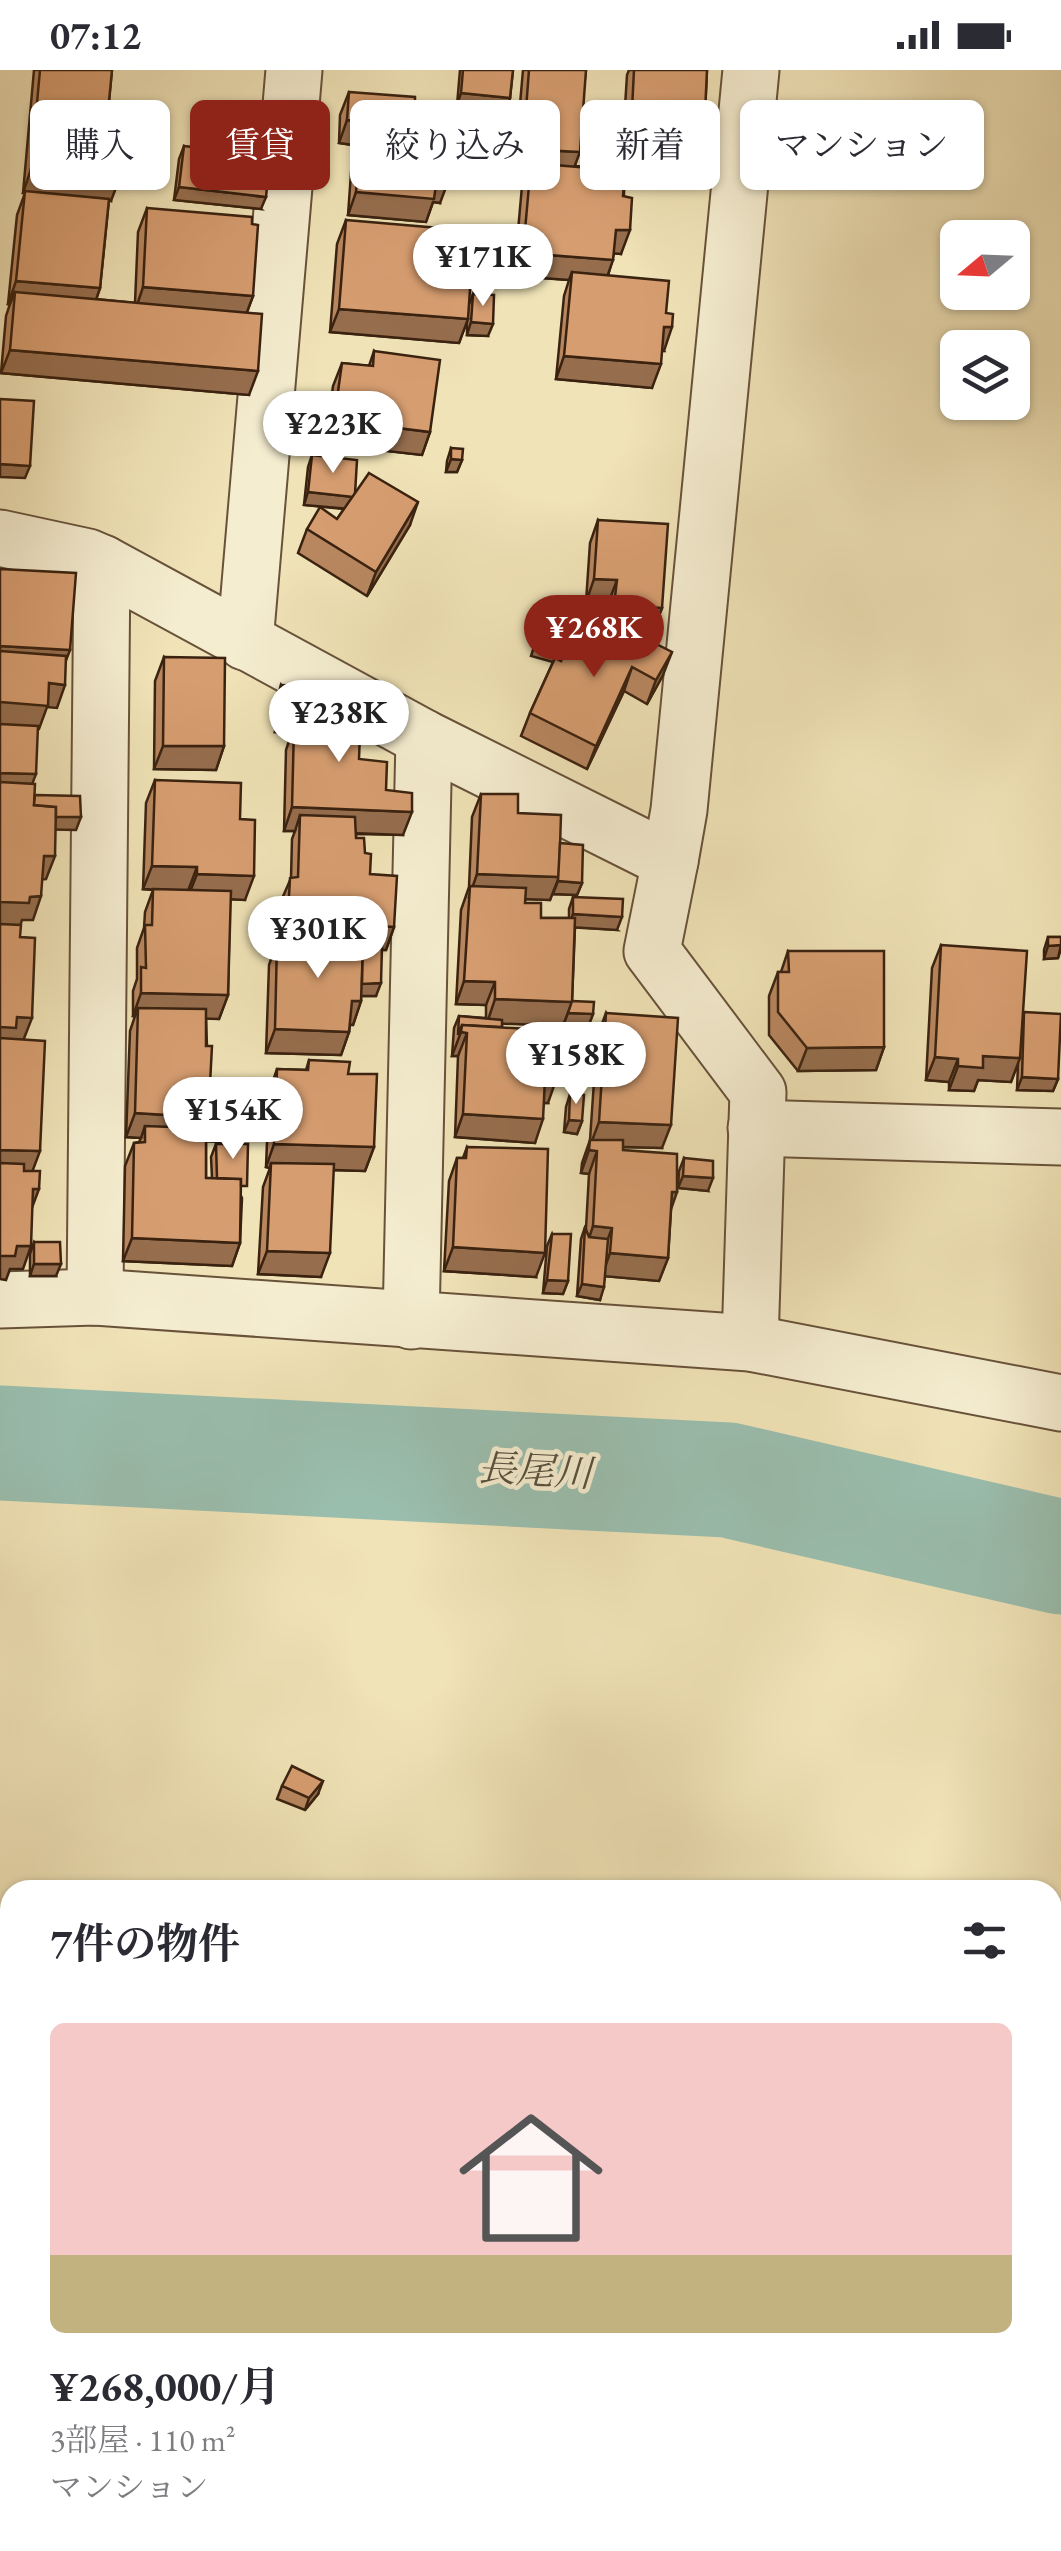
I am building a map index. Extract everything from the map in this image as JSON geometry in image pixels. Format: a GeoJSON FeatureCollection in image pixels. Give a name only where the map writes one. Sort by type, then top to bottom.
{"type":"FeatureCollection","features":[{"type":"Feature","properties":{"kind":"street"},"geometry":{"type":"LineString","coordinates":[[245,642],[294,70]]}},
{"type":"Feature","properties":{"kind":"street"},"geometry":{"type":"LineString","coordinates":[[750,1343],[758,1092],[652,951],[681,790],[751,70]]}},
{"type":"Feature","properties":{"kind":"street"},"geometry":{"type":"LineString","coordinates":[[0,538],[88,556],[424,738],[670,862]]}},
{"type":"Feature","properties":{"kind":"street"},"geometry":{"type":"LineString","coordinates":[[94,1297],[102,564]]}},
{"type":"Feature","properties":{"kind":"street"},"geometry":{"type":"LineString","coordinates":[[411,1321],[424,738]]}},
{"type":"Feature","properties":{"kind":"street"},"geometry":{"type":"LineString","coordinates":[[756,1128],[1061,1137]]}},
{"type":"Feature","properties":{"kind":"street"},"geometry":{"type":"LineString","coordinates":[[0,1300],[94,1297],[750,1343],[1061,1403]]}},
{"type":"Feature","properties":{"kind":"building"},"geometry":{"type":"Polygon","coordinates":[[[40,70],[112,70],[109,100],[37,100],[40,70]]]}},
{"type":"Feature","properties":{"kind":"building"},"geometry":{"type":"Polygon","coordinates":[[[463,70],[513,70],[510,98],[461,93],[463,70]]]}},
{"type":"Feature","properties":{"kind":"building"},"geometry":{"type":"Polygon","coordinates":[[[529,70],[586,70],[584,100],[580,100],[580,152],[560,151],[560,100],[527,100],[529,70]]]}},
{"type":"Feature","properties":{"kind":"building"},"geometry":{"type":"Polygon","coordinates":[[[634,70],[707,70],[706,100],[632,100],[634,70]]]}},
{"type":"Feature","properties":{"kind":"building"},"geometry":{"type":"Polygon","coordinates":[[[349,92],[415,97],[350,100],[347,120],[349,92]]]}},
{"type":"Feature","properties":{"kind":"building"},"geometry":{"type":"Polygon","coordinates":[[[184,146],[190,147],[190,188],[179,187],[184,146]]]}},
{"type":"Feature","properties":{"kind":"building"},"geometry":{"type":"Polygon","coordinates":[[[560,165],[580,167],[580,190],[623,190],[623,196],[632,198],[630,230],[616,230],[613,260],[523,253],[529,190],[560,190],[560,165]]]}},
{"type":"Feature","properties":{"kind":"building"},"geometry":{"type":"Polygon","coordinates":[[[205,190],[267,190],[266,197],[205,190]]]}},
{"type":"Feature","properties":{"kind":"building"},"geometry":{"type":"Polygon","coordinates":[[[356,190],[435,190],[434,199],[356,190]]]}},
{"type":"Feature","properties":{"kind":"building"},"geometry":{"type":"Polygon","coordinates":[[[25,191],[109,199],[100,288],[16,281],[25,191]]]}},
{"type":"Feature","properties":{"kind":"building"},"geometry":{"type":"Polygon","coordinates":[[[147,208],[252,217],[252,224],[258,225],[253,296],[143,287],[147,208]]]}},
{"type":"Feature","properties":{"kind":"building"},"geometry":{"type":"Polygon","coordinates":[[[346,220],[474,231],[468,319],[339,309],[346,220]]]}},
{"type":"Feature","properties":{"kind":"building"},"geometry":{"type":"Polygon","coordinates":[[[572,272],[669,281],[666,313],[673,314],[672,327],[664,327],[661,364],[564,356],[572,272]]]}},
{"type":"Feature","properties":{"kind":"building"},"geometry":{"type":"Polygon","coordinates":[[[15,292],[262,314],[258,371],[10,350],[15,292]]]}},
{"type":"Feature","properties":{"kind":"building"},"geometry":{"type":"Polygon","coordinates":[[[473,294],[494,295],[493,324],[471,322],[473,294]]]}},
{"type":"Feature","properties":{"kind":"building"},"geometry":{"type":"Polygon","coordinates":[[[374,351],[440,360],[430,432],[334,420],[342,363],[373,366],[374,351]]]}},
{"type":"Feature","properties":{"kind":"building"},"geometry":{"type":"Polygon","coordinates":[[[0,399],[34,401],[30,466],[0,464],[0,399]]]}},
{"type":"Feature","properties":{"kind":"building"},"geometry":{"type":"Polygon","coordinates":[[[451,448],[463,449],[462,460],[451,459],[451,448]]]}},
{"type":"Feature","properties":{"kind":"building"},"geometry":{"type":"Polygon","coordinates":[[[312,455],[357,460],[353,497],[308,492],[312,455]]]}},
{"type":"Feature","properties":{"kind":"building"},"geometry":{"type":"Polygon","coordinates":[[[369,473],[418,502],[376,572],[307,529],[320,507],[337,519],[369,473]]]}},
{"type":"Feature","properties":{"kind":"building"},"geometry":{"type":"Polygon","coordinates":[[[598,520],[668,524],[662,608],[614,605],[617,580],[594,579],[598,520]]]}},
{"type":"Feature","properties":{"kind":"building"},"geometry":{"type":"Polygon","coordinates":[[[0,569],[76,573],[70,650],[0,646],[0,569]]]}},
{"type":"Feature","properties":{"kind":"building"},"geometry":{"type":"Polygon","coordinates":[[[544,617],[569,626],[561,651],[535,643],[544,617]]]}},
{"type":"Feature","properties":{"kind":"building"},"geometry":{"type":"Polygon","coordinates":[[[617,624],[672,652],[656,680],[632,667],[596,746],[530,713],[555,658],[561,661],[578,626],[609,641],[617,624]]]}},
{"type":"Feature","properties":{"kind":"building"},"geometry":{"type":"Polygon","coordinates":[[[0,651],[66,656],[65,685],[49,683],[48,706],[0,702],[0,651]]]}},
{"type":"Feature","properties":{"kind":"building"},"geometry":{"type":"Polygon","coordinates":[[[164,657],[225,658],[224,746],[163,746],[164,657]]]}},
{"type":"Feature","properties":{"kind":"building"},"geometry":{"type":"Polygon","coordinates":[[[281,685],[300,686],[300,720],[280,719],[281,685]]]}},
{"type":"Feature","properties":{"kind":"building"},"geometry":{"type":"Polygon","coordinates":[[[313,704],[361,707],[359,759],[387,762],[386,790],[412,793],[412,812],[292,807],[294,727],[313,704]]]}},
{"type":"Feature","properties":{"kind":"building"},"geometry":{"type":"Polygon","coordinates":[[[0,724],[38,726],[36,774],[0,773],[0,724]]]}},
{"type":"Feature","properties":{"kind":"building"},"geometry":{"type":"Polygon","coordinates":[[[155,780],[241,783],[240,819],[255,820],[254,876],[197,874],[197,867],[152,866],[155,780]]]}},
{"type":"Feature","properties":{"kind":"building"},"geometry":{"type":"Polygon","coordinates":[[[0,782],[35,784],[34,805],[56,807],[55,856],[44,856],[41,896],[30,897],[29,903],[0,902],[0,782]]]}},
{"type":"Feature","properties":{"kind":"building"},"geometry":{"type":"Polygon","coordinates":[[[481,794],[518,794],[518,813],[561,815],[559,877],[477,874],[481,794]]]}},
{"type":"Feature","properties":{"kind":"building"},"geometry":{"type":"Polygon","coordinates":[[[35,795],[80,796],[81,817],[56,817],[56,807],[34,805],[35,795]]]}},
{"type":"Feature","properties":{"kind":"building"},"geometry":{"type":"Polygon","coordinates":[[[300,815],[355,817],[356,838],[364,838],[365,853],[371,854],[370,874],[397,876],[394,927],[312,922],[311,917],[288,914],[290,878],[298,877],[300,815]]]}},
{"type":"Feature","properties":{"kind":"building"},"geometry":{"type":"Polygon","coordinates":[[[560,843],[583,845],[582,883],[558,881],[560,843]]]}},
{"type":"Feature","properties":{"kind":"building"},"geometry":{"type":"Polygon","coordinates":[[[470,886],[526,888],[525,903],[541,903],[541,918],[575,918],[572,1002],[495,999],[495,982],[464,981],[470,886]]]}},
{"type":"Feature","properties":{"kind":"building"},"geometry":{"type":"Polygon","coordinates":[[[153,889],[231,891],[228,995],[141,993],[141,967],[146,968],[145,925],[152,925],[153,889]]]}},
{"type":"Feature","properties":{"kind":"building"},"geometry":{"type":"Polygon","coordinates":[[[573,897],[623,899],[622,917],[573,914],[573,897]]]}},
{"type":"Feature","properties":{"kind":"building"},"geometry":{"type":"Polygon","coordinates":[[[0,924],[21,925],[20,937],[35,938],[32,1018],[17,1017],[16,1028],[0,1027],[0,924]]]}},
{"type":"Feature","properties":{"kind":"building"},"geometry":{"type":"Polygon","coordinates":[[[300,928],[350,931],[351,945],[363,945],[361,1001],[352,1001],[349,1032],[275,1029],[277,942],[299,942],[300,928]]]}},
{"type":"Feature","properties":{"kind":"building"},"geometry":{"type":"Polygon","coordinates":[[[1048,937],[1061,937],[1061,945],[1048,946],[1048,937]]]}},
{"type":"Feature","properties":{"kind":"building"},"geometry":{"type":"Polygon","coordinates":[[[363,945],[382,946],[381,983],[362,984],[363,945]]]}},
{"type":"Feature","properties":{"kind":"building"},"geometry":{"type":"Polygon","coordinates":[[[941,945],[1027,951],[1020,1058],[983,1056],[983,1068],[958,1066],[958,1059],[935,1057],[941,945]]]}},
{"type":"Feature","properties":{"kind":"building"},"geometry":{"type":"Polygon","coordinates":[[[788,951],[884,951],[884,1047],[807,1048],[778,1012],[778,972],[789,972],[788,951]]]}},
{"type":"Feature","properties":{"kind":"building"},"geometry":{"type":"Polygon","coordinates":[[[572,1001],[594,1002],[593,1014],[568,1013],[572,1001]]]}},
{"type":"Feature","properties":{"kind":"building"},"geometry":{"type":"Polygon","coordinates":[[[138,1008],[206,1009],[206,1046],[212,1046],[209,1103],[232,1105],[231,1119],[135,1113],[138,1008]]]}},
{"type":"Feature","properties":{"kind":"building"},"geometry":{"type":"Polygon","coordinates":[[[1024,1012],[1061,1014],[1058,1079],[1022,1077],[1024,1012]]]}},
{"type":"Feature","properties":{"kind":"building"},"geometry":{"type":"Polygon","coordinates":[[[606,1013],[678,1018],[671,1125],[599,1122],[606,1013]]]}},
{"type":"Feature","properties":{"kind":"building"},"geometry":{"type":"Polygon","coordinates":[[[459,1016],[502,1020],[502,1027],[462,1025],[458,1035],[459,1016]]]}},
{"type":"Feature","properties":{"kind":"building"},"geometry":{"type":"Polygon","coordinates":[[[462,1025],[545,1030],[546,1036],[558,1037],[556,1080],[545,1079],[543,1119],[463,1114],[467,1033],[461,1032],[462,1025]]]}},
{"type":"Feature","properties":{"kind":"building"},"geometry":{"type":"Polygon","coordinates":[[[0,1038],[45,1041],[40,1151],[0,1150],[0,1038]]]}},
{"type":"Feature","properties":{"kind":"building"},"geometry":{"type":"Polygon","coordinates":[[[309,1060],[350,1062],[348,1074],[377,1074],[374,1147],[274,1144],[277,1069],[308,1070],[309,1060]]]}},
{"type":"Feature","properties":{"kind":"building"},"geometry":{"type":"Polygon","coordinates":[[[570,1094],[584,1095],[582,1121],[569,1120],[570,1094]]]}},
{"type":"Feature","properties":{"kind":"building"},"geometry":{"type":"Polygon","coordinates":[[[145,1126],[200,1128],[199,1139],[206,1140],[206,1178],[241,1179],[240,1243],[132,1238],[134,1143],[145,1142],[145,1126]]]}},
{"type":"Feature","properties":{"kind":"building"},"geometry":{"type":"Polygon","coordinates":[[[590,1140],[623,1140],[623,1150],[677,1154],[677,1192],[672,1192],[668,1258],[610,1253],[612,1228],[593,1226],[597,1151],[589,1150],[590,1140]]]}},
{"type":"Feature","properties":{"kind":"building"},"geometry":{"type":"Polygon","coordinates":[[[216,1144],[248,1144],[247,1186],[241,1186],[241,1179],[217,1178],[216,1144]]]}},
{"type":"Feature","properties":{"kind":"building"},"geometry":{"type":"Polygon","coordinates":[[[467,1147],[548,1149],[545,1253],[453,1247],[457,1158],[466,1158],[467,1147]]]}},
{"type":"Feature","properties":{"kind":"building"},"geometry":{"type":"Polygon","coordinates":[[[684,1158],[713,1161],[713,1178],[683,1176],[684,1158]]]}},
{"type":"Feature","properties":{"kind":"building"},"geometry":{"type":"Polygon","coordinates":[[[0,1163],[24,1164],[24,1171],[40,1171],[39,1189],[33,1189],[31,1246],[17,1246],[15,1256],[0,1256],[0,1163]]]}},
{"type":"Feature","properties":{"kind":"building"},"geometry":{"type":"Polygon","coordinates":[[[271,1163],[334,1164],[330,1253],[267,1251],[271,1163]]]}},
{"type":"Feature","properties":{"kind":"building"},"geometry":{"type":"Polygon","coordinates":[[[585,1227],[589,1237],[608,1239],[604,1287],[582,1284],[585,1227]]]}},
{"type":"Feature","properties":{"kind":"building"},"geometry":{"type":"Polygon","coordinates":[[[552,1234],[571,1234],[568,1281],[547,1280],[552,1234]]]}},
{"type":"Feature","properties":{"kind":"building"},"geometry":{"type":"Polygon","coordinates":[[[34,1242],[60,1242],[61,1264],[34,1264],[34,1242]]]}},
{"type":"Feature","properties":{"kind":"building"},"geometry":{"type":"Polygon","coordinates":[[[292,1766],[323,1781],[309,1798],[282,1786],[292,1766]]]}},
{"type":"Feature","properties":{"kind":"waterway","name":"長尾川"},"geometry":{"type":"LineString","coordinates":[[0,1443],[728,1480],[1061,1557]]}}]}
